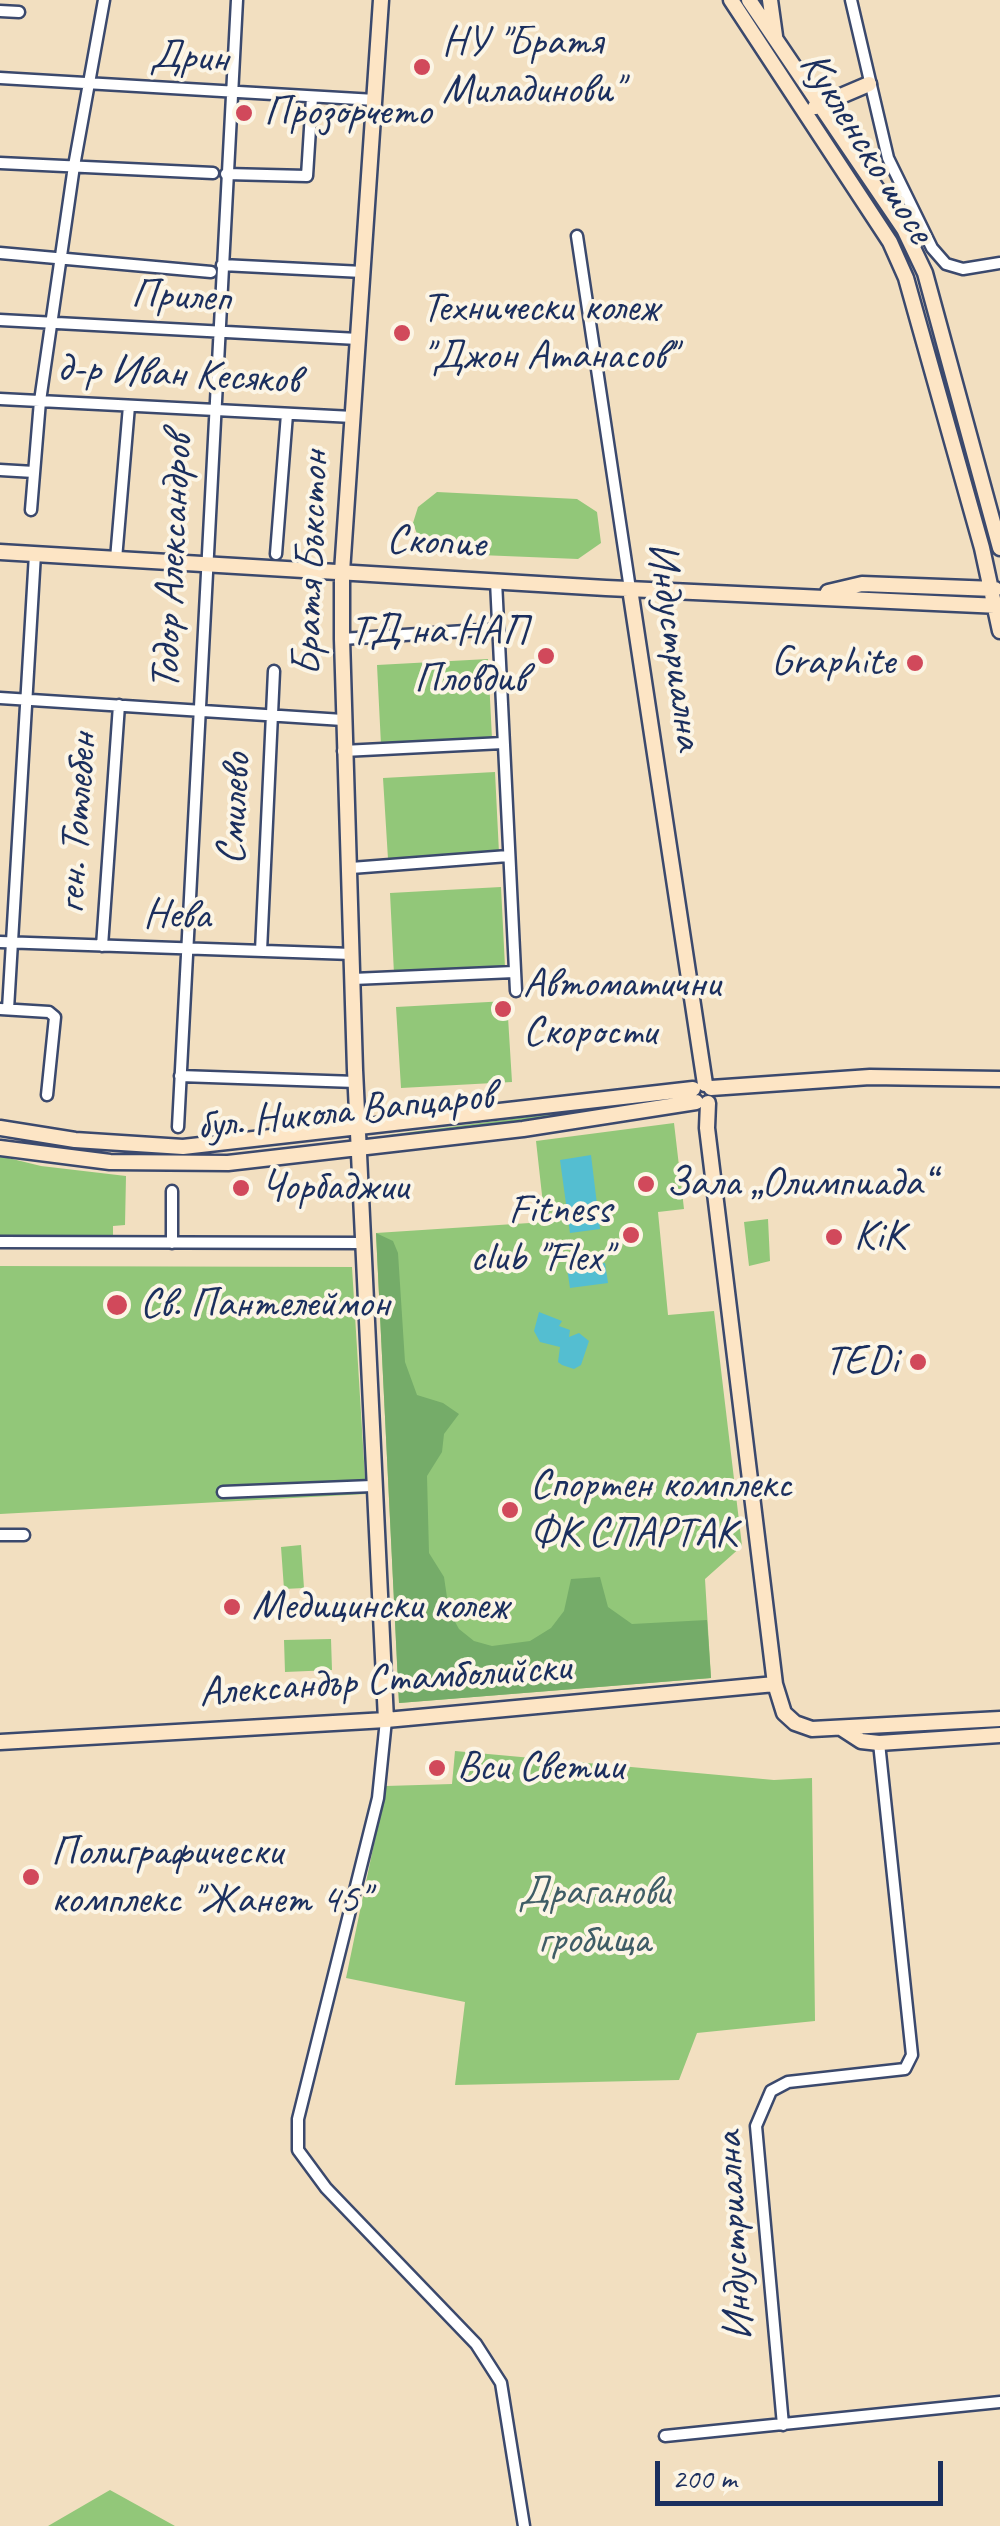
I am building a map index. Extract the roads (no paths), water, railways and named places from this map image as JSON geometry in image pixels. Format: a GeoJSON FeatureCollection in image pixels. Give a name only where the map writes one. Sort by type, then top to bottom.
{"type":"FeatureCollection","features":[{"type":"Feature","properties":{"kind":"street"},"geometry":{"type":"LineString","coordinates":[[30,510],[40,401],[74,166],[92,86],[104,0]]}},
{"type":"Feature","properties":{"kind":"street","name":"Тодор Александров"},"geometry":{"type":"LineString","coordinates":[[178,1127],[196,712],[237,0]]}},
{"type":"Feature","properties":{"kind":"street","name":"Братя Бъкстон"},"geometry":{"type":"LineString","coordinates":[[361,1149],[343,751],[342,572],[382,0]]}},
{"type":"Feature","properties":{"kind":"street","name":"Кукленско шосе"},"geometry":{"type":"LineString","coordinates":[[731,0],[890,242],[906,278],[996,589],[1000,631]]}},
{"type":"Feature","properties":{"kind":"street","name":"Кукленско шосе"},"geometry":{"type":"LineString","coordinates":[[748,0],[904,228],[925,272],[1000,548]]}},
{"type":"Feature","properties":{"kind":"street"},"geometry":{"type":"LineString","coordinates":[[770,0],[776,41]]}},
{"type":"Feature","properties":{"kind":"street"},"geometry":{"type":"LineString","coordinates":[[851,0],[888,158],[932,248],[946,264],[963,269],[1000,263]]}},
{"type":"Feature","properties":{"kind":"street"},"geometry":{"type":"LineString","coordinates":[[0,11],[18,12]]}},
{"type":"Feature","properties":{"kind":"street","name":"Дрин"},"geometry":{"type":"LineString","coordinates":[[0,78],[375,100]]}},
{"type":"Feature","properties":{"kind":"street"},"geometry":{"type":"LineString","coordinates":[[806,113],[869,84]]}},
{"type":"Feature","properties":{"kind":"street"},"geometry":{"type":"LineString","coordinates":[[226,174],[308,176],[312,97]]}},
{"type":"Feature","properties":{"kind":"street"},"geometry":{"type":"LineString","coordinates":[[0,163],[213,173]]}},
{"type":"Feature","properties":{"kind":"street","name":"Индустриална"},"geometry":{"type":"LineString","coordinates":[[577,236],[703,1094],[775,1684],[784,1712],[795,1723],[812,1729],[1000,1718]]}},
{"type":"Feature","properties":{"kind":"street"},"geometry":{"type":"LineString","coordinates":[[0,253],[211,272]]}},
{"type":"Feature","properties":{"kind":"street"},"geometry":{"type":"LineString","coordinates":[[222,265],[363,272]]}},
{"type":"Feature","properties":{"kind":"street","name":"Прилеп"},"geometry":{"type":"LineString","coordinates":[[0,320],[358,339]]}},
{"type":"Feature","properties":{"kind":"street","name":"д-р Иван Кесяков"},"geometry":{"type":"LineString","coordinates":[[0,398],[353,417]]}},
{"type":"Feature","properties":{"kind":"street"},"geometry":{"type":"LineString","coordinates":[[116,559],[129,406]]}},
{"type":"Feature","properties":{"kind":"street"},"geometry":{"type":"LineString","coordinates":[[276,554],[287,414]]}},
{"type":"Feature","properties":{"kind":"street"},"geometry":{"type":"LineString","coordinates":[[0,470],[34,472]]}},
{"type":"Feature","properties":{"kind":"street","name":"Скопие"},"geometry":{"type":"LineString","coordinates":[[0,552],[998,606]]}},
{"type":"Feature","properties":{"kind":"street"},"geometry":{"type":"LineString","coordinates":[[35,554],[5,942],[4,1009],[50,1012],[55,1017],[47,1095]]}},
{"type":"Feature","properties":{"kind":"street"},"geometry":{"type":"LineString","coordinates":[[496,581],[516,991]]}},
{"type":"Feature","properties":{"kind":"street","name":"Скопие"},"geometry":{"type":"LineString","coordinates":[[808,596],[862,584],[996,589]]}},
{"type":"Feature","properties":{"kind":"street"},"geometry":{"type":"LineString","coordinates":[[342,639],[496,629]]}},
{"type":"Feature","properties":{"kind":"street","name":"Смилево"},"geometry":{"type":"LineString","coordinates":[[260,951],[274,671]]}},
{"type":"Feature","properties":{"kind":"street"},"geometry":{"type":"LineString","coordinates":[[0,698],[343,720]]}},
{"type":"Feature","properties":{"kind":"street","name":"ген. Тотлебен"},"geometry":{"type":"LineString","coordinates":[[102,946],[118,704]]}},
{"type":"Feature","properties":{"kind":"street"},"geometry":{"type":"LineString","coordinates":[[343,751],[503,743]]}},
{"type":"Feature","properties":{"kind":"street"},"geometry":{"type":"LineString","coordinates":[[351,868],[508,856]]}},
{"type":"Feature","properties":{"kind":"street","name":"Нева"},"geometry":{"type":"LineString","coordinates":[[5,942],[352,954]]}},
{"type":"Feature","properties":{"kind":"street"},"geometry":{"type":"LineString","coordinates":[[353,979],[514,972]]}},
{"type":"Feature","properties":{"kind":"street"},"geometry":{"type":"LineString","coordinates":[[180,1076],[356,1082]]}},
{"type":"Feature","properties":{"kind":"street","name":"бул. Никола Вапцаров"},"geometry":{"type":"LineString","coordinates":[[0,1148],[110,1162],[184,1165],[361,1149],[730,1089],[870,1077],[1000,1080]]}},
{"type":"Feature","properties":{"kind":"street","name":"бул. Никола Вапцаров"},"geometry":{"type":"LineString","coordinates":[[0,1128],[75,1140],[183,1148],[703,1094]]}},
{"type":"Feature","properties":{"kind":"street"},"geometry":{"type":"LineString","coordinates":[[361,1149],[372,1486],[386,1720],[378,1798],[298,2120],[298,2150],[326,2188],[476,2344],[501,2383],[524,2526]]}},
{"type":"Feature","properties":{"kind":"street"},"geometry":{"type":"LineString","coordinates":[[172,1190],[172,1243]]}},
{"type":"Feature","properties":{"kind":"street"},"geometry":{"type":"LineString","coordinates":[[0,1242],[364,1243]]}},
{"type":"Feature","properties":{"kind":"street"},"geometry":{"type":"LineString","coordinates":[[223,1492],[372,1486]]}},
{"type":"Feature","properties":{"kind":"street"},"geometry":{"type":"LineString","coordinates":[[0,1535],[24,1535]]}},
{"type":"Feature","properties":{"kind":"street","name":"Александър Стамболийски"},"geometry":{"type":"LineString","coordinates":[[0,1742],[386,1720],[775,1684]]}},
{"type":"Feature","properties":{"kind":"street","name":"Индустриална"},"geometry":{"type":"LineString","coordinates":[[840,1728],[860,1740],[879,1743],[1000,1736]]}},
{"type":"Feature","properties":{"kind":"street","name":"Индустриална"},"geometry":{"type":"LineString","coordinates":[[783,2425],[756,2126],[772,2091],[788,2082],[906,2069],[912,2054],[879,1743]]}},
{"type":"Feature","properties":{"kind":"street"},"geometry":{"type":"LineString","coordinates":[[664,2436],[1000,2402]]}},
{"type":"Feature","properties":{"kind":"water"},"geometry":{"type":"Polygon","coordinates":[[[591,1155],[600,1229],[570,1233],[560,1160],[591,1155]]]}},
{"type":"Feature","properties":{"kind":"water"},"geometry":{"type":"Polygon","coordinates":[[[605,1263],[608,1283],[570,1288],[567,1268],[605,1263]]]}},
{"type":"Feature","properties":{"kind":"water"},"geometry":{"type":"Polygon","coordinates":[[[539,1312],[562,1321],[559,1326],[570,1330],[569,1337],[579,1333],[589,1341],[581,1365],[574,1369],[562,1365],[558,1362],[560,1347],[540,1342],[534,1331],[539,1312]]]}},
{"type":"Feature","properties":{"kind":"place","name":"НУ \"Братя Миладинови\""},"geometry":{"type":"Point","coordinates":[422,67]}},
{"type":"Feature","properties":{"kind":"place","name":"Прозорчето"},"geometry":{"type":"Point","coordinates":[244,113]}},
{"type":"Feature","properties":{"kind":"place","name":"Технически колеж \"Джон Атанасов\""},"geometry":{"type":"Point","coordinates":[402,333]}},
{"type":"Feature","properties":{"kind":"place","name":"ТД на НАП Пловдив"},"geometry":{"type":"Point","coordinates":[546,656]}},
{"type":"Feature","properties":{"kind":"place","name":"Graphite"},"geometry":{"type":"Point","coordinates":[915,663]}},
{"type":"Feature","properties":{"kind":"place","name":"Автоматични Скорости"},"geometry":{"type":"Point","coordinates":[503,1009]}},
{"type":"Feature","properties":{"kind":"place","name":"Зала „Олимпиада“"},"geometry":{"type":"Point","coordinates":[646,1184]}},
{"type":"Feature","properties":{"kind":"place","name":"Чорбаджии"},"geometry":{"type":"Point","coordinates":[241,1188]}},
{"type":"Feature","properties":{"kind":"place","name":"Fitness club \"Flex\""},"geometry":{"type":"Point","coordinates":[631,1235]}},
{"type":"Feature","properties":{"kind":"place","name":"KiK"},"geometry":{"type":"Point","coordinates":[834,1237]}},
{"type":"Feature","properties":{"kind":"place","name":"Св. Пантелеймон"},"geometry":{"type":"Point","coordinates":[117,1305]}},
{"type":"Feature","properties":{"kind":"place","name":"TEDi"},"geometry":{"type":"Point","coordinates":[918,1362]}},
{"type":"Feature","properties":{"kind":"place","name":"Спортен комплекс ФК СПАРТАК"},"geometry":{"type":"Point","coordinates":[510,1510]}},
{"type":"Feature","properties":{"kind":"place","name":"Медицински колеж"},"geometry":{"type":"Point","coordinates":[232,1607]}},
{"type":"Feature","properties":{"kind":"place","name":"Вси Светии"},"geometry":{"type":"Point","coordinates":[437,1768]}},
{"type":"Feature","properties":{"kind":"place","name":"Полиграфически комплекс \"Жанет 45\""},"geometry":{"type":"Point","coordinates":[31,1877]}},
{"type":"Feature","properties":{"kind":"park label","name":"Драганови гробища"},"geometry":{"type":"Point","coordinates":[594,1917]}}]}
